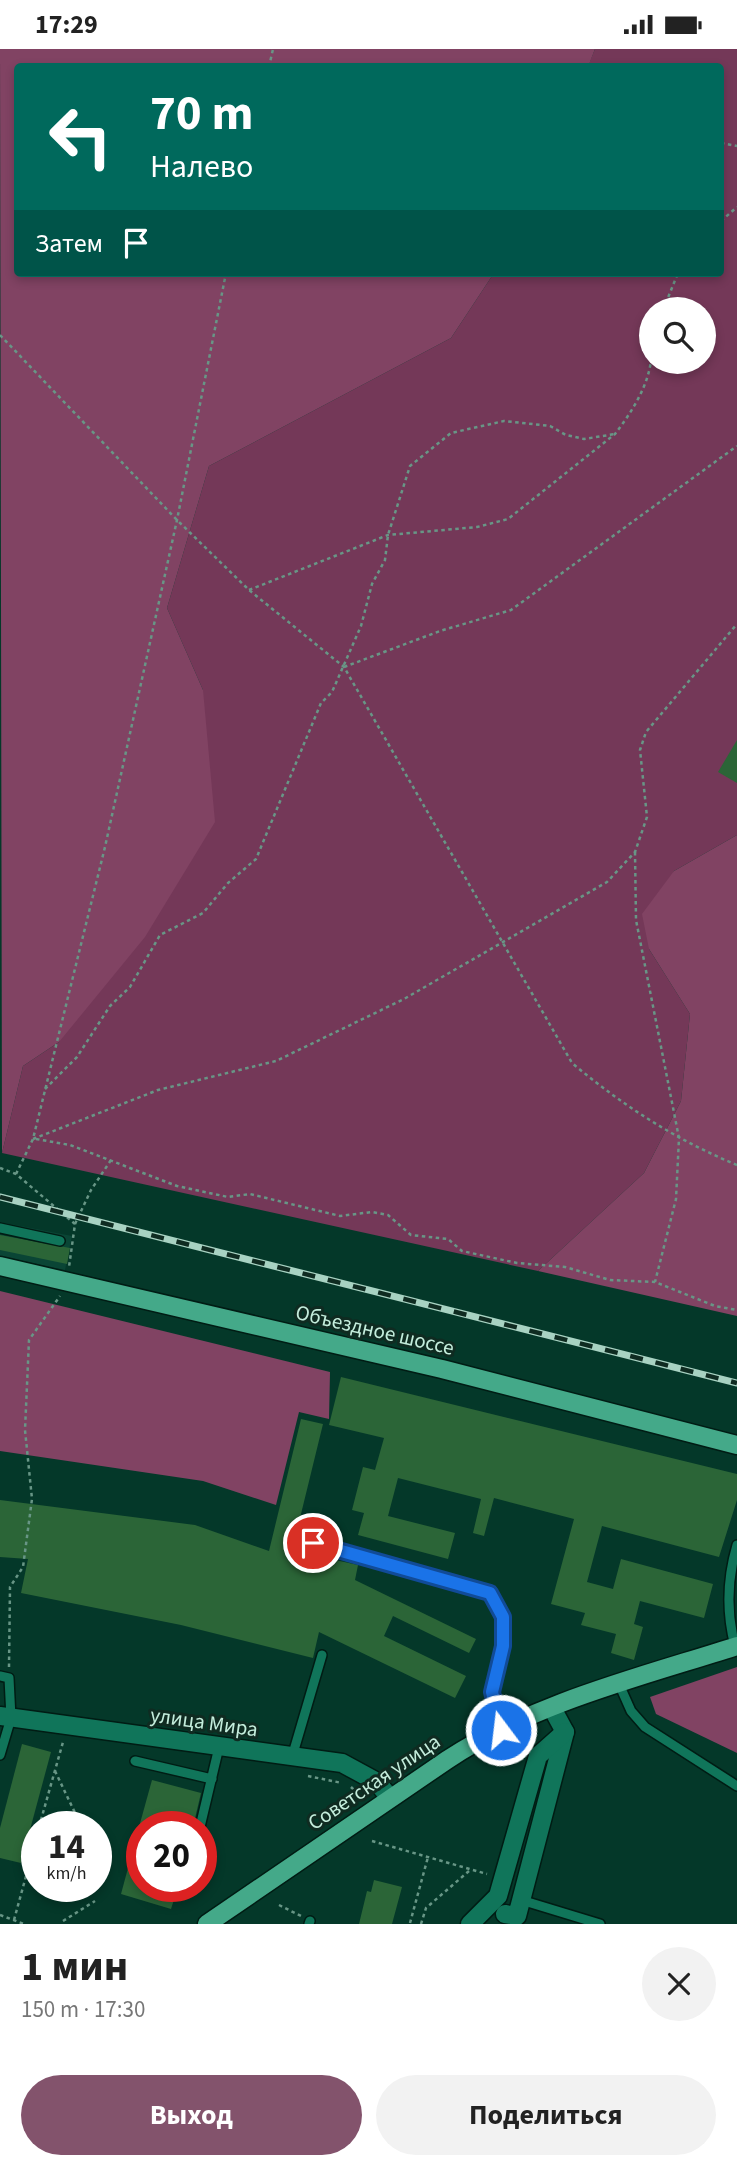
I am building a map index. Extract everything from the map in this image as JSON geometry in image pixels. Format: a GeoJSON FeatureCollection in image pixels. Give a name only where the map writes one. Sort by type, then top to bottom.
{"type":"FeatureCollection","features":[{"type":"Feature","properties":{"kind":"main road","name":"Объездное шоссе"},"geometry":{"type":"LineString","coordinates":[[0,1266],[442,1369],[737,1445]]}},
{"type":"Feature","properties":{"kind":"main road","name":"Советская улица"},"geometry":{"type":"LineString","coordinates":[[206,1924],[452,1756],[501,1730],[619,1684],[736,1646]]}},
{"type":"Feature","properties":{"kind":"street"},"geometry":{"type":"LineString","coordinates":[[505,1914],[517,1916],[565,1732],[552,1708]]}},
{"type":"Feature","properties":{"kind":"street","name":"улица Мира"},"geometry":{"type":"LineString","coordinates":[[5,1717],[342,1763],[377,1782],[390,1798]]}},
{"type":"Feature","properties":{"kind":"street"},"geometry":{"type":"LineString","coordinates":[[470,1924],[498,1896],[538,1756],[565,1732]]}},
{"type":"Feature","properties":{"kind":"lane"},"geometry":{"type":"LineString","coordinates":[[0,1228],[60,1241]]}},
{"type":"Feature","properties":{"kind":"lane"},"geometry":{"type":"LineString","coordinates":[[313,1543],[490,1593],[503,1617],[503,1646],[492,1692],[501,1730]]}},
{"type":"Feature","properties":{"kind":"lane"},"geometry":{"type":"LineString","coordinates":[[736,1646],[729,1602],[729,1576],[737,1545]]}},
{"type":"Feature","properties":{"kind":"lane"},"geometry":{"type":"LineString","coordinates":[[292,1757],[298,1722],[322,1655]]}},
{"type":"Feature","properties":{"kind":"lane"},"geometry":{"type":"LineString","coordinates":[[0,1755],[5,1717],[5,1677]]}},
{"type":"Feature","properties":{"kind":"lane"},"geometry":{"type":"LineString","coordinates":[[619,1684],[631,1711],[645,1727],[737,1786]]}},
{"type":"Feature","properties":{"kind":"lane"},"geometry":{"type":"LineString","coordinates":[[204,1811],[219,1747]]}},
{"type":"Feature","properties":{"kind":"lane"},"geometry":{"type":"LineString","coordinates":[[135,1761],[212,1779]]}},
{"type":"Feature","properties":{"kind":"lane"},"geometry":{"type":"LineString","coordinates":[[521,1900],[600,1924]]}},
{"type":"Feature","properties":{"kind":"path"},"geometry":{"type":"LineString","coordinates":[[16,1174],[33,1139],[105,846],[177,520],[225,277]]}},
{"type":"Feature","properties":{"kind":"path"},"geometry":{"type":"LineString","coordinates":[[668,297],[675,277]]}},
{"type":"Feature","properties":{"kind":"path"},"geometry":{"type":"LineString","coordinates":[[0,335],[177,520],[249,590],[344,667],[501,946],[572,1063],[611,1095],[679,1138],[737,1164]]}},
{"type":"Feature","properties":{"kind":"path"},"geometry":{"type":"LineString","coordinates":[[249,590],[388,535],[477,527],[508,519],[615,434],[649,374]]}},
{"type":"Feature","properties":{"kind":"path"},"geometry":{"type":"LineString","coordinates":[[45,1089],[77,1057],[110,1006],[130,987],[160,935],[203,913],[228,883],[256,859],[321,703],[332,692],[361,626],[372,584],[385,560],[388,535],[410,466],[451,433],[504,421],[550,426],[566,435],[584,439],[615,434]]}},
{"type":"Feature","properties":{"kind":"path"},"geometry":{"type":"LineString","coordinates":[[344,667],[440,631],[511,610],[737,446]]}},
{"type":"Feature","properties":{"kind":"path"},"geometry":{"type":"LineString","coordinates":[[655,1282],[676,1199],[679,1138],[636,921],[635,852],[647,817],[640,750],[646,732],[737,624]]}},
{"type":"Feature","properties":{"kind":"path"},"geometry":{"type":"LineString","coordinates":[[33,1139],[158,1090],[276,1061],[404,999],[501,946],[607,882],[635,852]]}},
{"type":"Feature","properties":{"kind":"path"},"geometry":{"type":"LineString","coordinates":[[33,1139],[70,1145],[177,1186],[228,1197],[250,1194],[340,1216],[372,1212],[387,1215],[411,1235],[448,1239],[462,1251],[517,1263],[565,1267],[610,1280],[655,1282],[715,1306],[737,1310]]}},
{"type":"Feature","properties":{"kind":"path"},"geometry":{"type":"LineString","coordinates":[[5,1677],[10,1587],[23,1567],[32,1499],[25,1430],[30,1340],[67,1281],[75,1224],[91,1190],[111,1160]]}},
{"type":"Feature","properties":{"kind":"path"},"geometry":{"type":"LineString","coordinates":[[0,1168],[16,1174],[75,1224]]}},
{"type":"Feature","properties":{"kind":"path"},"geometry":{"type":"LineString","coordinates":[[44,1811],[64,1738]]}},
{"type":"Feature","properties":{"kind":"path"},"geometry":{"type":"LineString","coordinates":[[55,1771],[74,1811]]}},
{"type":"Feature","properties":{"kind":"path"},"geometry":{"type":"LineString","coordinates":[[372,1841],[503,1879]]}},
{"type":"Feature","properties":{"kind":"path"},"geometry":{"type":"LineString","coordinates":[[411,1924],[428,1857]]}},
{"type":"Feature","properties":{"kind":"path"},"geometry":{"type":"LineString","coordinates":[[421,1924],[426,1908],[470,1869]]}},
{"type":"Feature","properties":{"kind":"path"},"geometry":{"type":"LineString","coordinates":[[14,1920],[21,1894]]}},
{"type":"Feature","properties":{"kind":"path"},"geometry":{"type":"LineString","coordinates":[[63,1921],[93,1902]]}},
{"type":"Feature","properties":{"kind":"path"},"geometry":{"type":"LineString","coordinates":[[0,1915],[24,1924]]}},
{"type":"Feature","properties":{"kind":"shaded area"},"geometry":{"type":"Polygon","coordinates":[[[0,49],[595,49],[590,63],[14,63],[14,277],[491,277],[451,338],[209,466],[167,608],[203,690],[215,822],[145,937],[59,1042],[23,1066],[2,1153],[0,49]]]}},
{"type":"Feature","properties":{"kind":"shaded area"},"geometry":{"type":"Polygon","coordinates":[[[595,49],[737,49],[737,835],[674,871],[649,949],[690,1014],[681,1101],[644,1173],[538,1271],[2,1153],[23,1066],[59,1042],[203,690],[167,608],[209,466],[451,338],[491,277],[724,277],[724,63],[589,63],[595,49]]]}},
{"type":"Feature","properties":{"kind":"shaded area"},"geometry":{"type":"Polygon","coordinates":[[[737,835],[737,1316],[538,1271],[644,1173],[681,1101],[690,1014],[649,949],[642,914],[674,871],[737,835]]]}},
{"type":"Feature","properties":{"kind":"shaded area"},"geometry":{"type":"Polygon","coordinates":[[[0,1222],[72,1236],[65,1270],[0,1256],[0,1222]]]}},
{"type":"Feature","properties":{"kind":"shaded area"},"geometry":{"type":"Polygon","coordinates":[[[0,1291],[330,1372],[329,1419],[299,1412],[276,1505],[203,1481],[0,1451],[0,1291]]]}},
{"type":"Feature","properties":{"kind":"shaded area"},"geometry":{"type":"Polygon","coordinates":[[[737,1667],[737,1753],[656,1714],[650,1697],[737,1667]]]}},
{"type":"Feature","properties":{"kind":"building"},"geometry":{"type":"Polygon","coordinates":[[[737,740],[737,783],[718,772],[737,740]]]}},
{"type":"Feature","properties":{"kind":"building"},"geometry":{"type":"Polygon","coordinates":[[[0,1235],[70,1248],[67,1264],[0,1250],[0,1235]]]}},
{"type":"Feature","properties":{"kind":"building"},"geometry":{"type":"Polygon","coordinates":[[[341,1377],[737,1474],[737,1500],[719,1557],[602,1526],[587,1582],[613,1589],[621,1559],[713,1584],[704,1618],[640,1601],[634,1624],[643,1627],[634,1660],[611,1653],[616,1634],[581,1625],[585,1613],[551,1604],[574,1519],[494,1498],[484,1536],[473,1533],[481,1499],[398,1478],[388,1516],[455,1533],[448,1559],[358,1535],[364,1513],[352,1510],[363,1467],[375,1470],[384,1438],[329,1425],[341,1377]]]}},
{"type":"Feature","properties":{"kind":"building"},"geometry":{"type":"Polygon","coordinates":[[[301,1419],[323,1424],[290,1559],[323,1570],[326,1558],[358,1565],[355,1580],[476,1639],[469,1653],[393,1616],[384,1636],[466,1676],[455,1698],[319,1632],[313,1658],[181,1625],[21,1593],[28,1559],[0,1557],[0,1500],[195,1525],[269,1551],[301,1419]]]}},
{"type":"Feature","properties":{"kind":"building"},"geometry":{"type":"Polygon","coordinates":[[[22,1744],[51,1752],[35,1811],[21,1811],[21,1863],[0,1858],[0,1828],[22,1744]]]}},
{"type":"Feature","properties":{"kind":"building"},"geometry":{"type":"Polygon","coordinates":[[[152,1780],[201,1793],[197,1811],[143,1811],[152,1780]]]}},
{"type":"Feature","properties":{"kind":"building"},"geometry":{"type":"Polygon","coordinates":[[[126,1875],[126,1896],[121,1894],[126,1875]]]}},
{"type":"Feature","properties":{"kind":"building"},"geometry":{"type":"Polygon","coordinates":[[[374,1880],[402,1887],[392,1924],[359,1924],[367,1891],[371,1892],[374,1880]]]}},
{"type":"Feature","properties":{"kind":"building"},"geometry":{"type":"Polygon","coordinates":[[[148,1902],[173,1902],[171,1909],[148,1902]]]}},
{"type":"Feature","properties":{"kind":"railway"},"geometry":{"type":"LineString","coordinates":[[0,1197],[737,1383]]}},
{"type":"Feature","properties":{"kind":"route"},"geometry":{"type":"LineString","coordinates":[[313,1543],[490,1593],[503,1617],[501,1662],[492,1692],[495,1715],[501,1730]]}}]}
